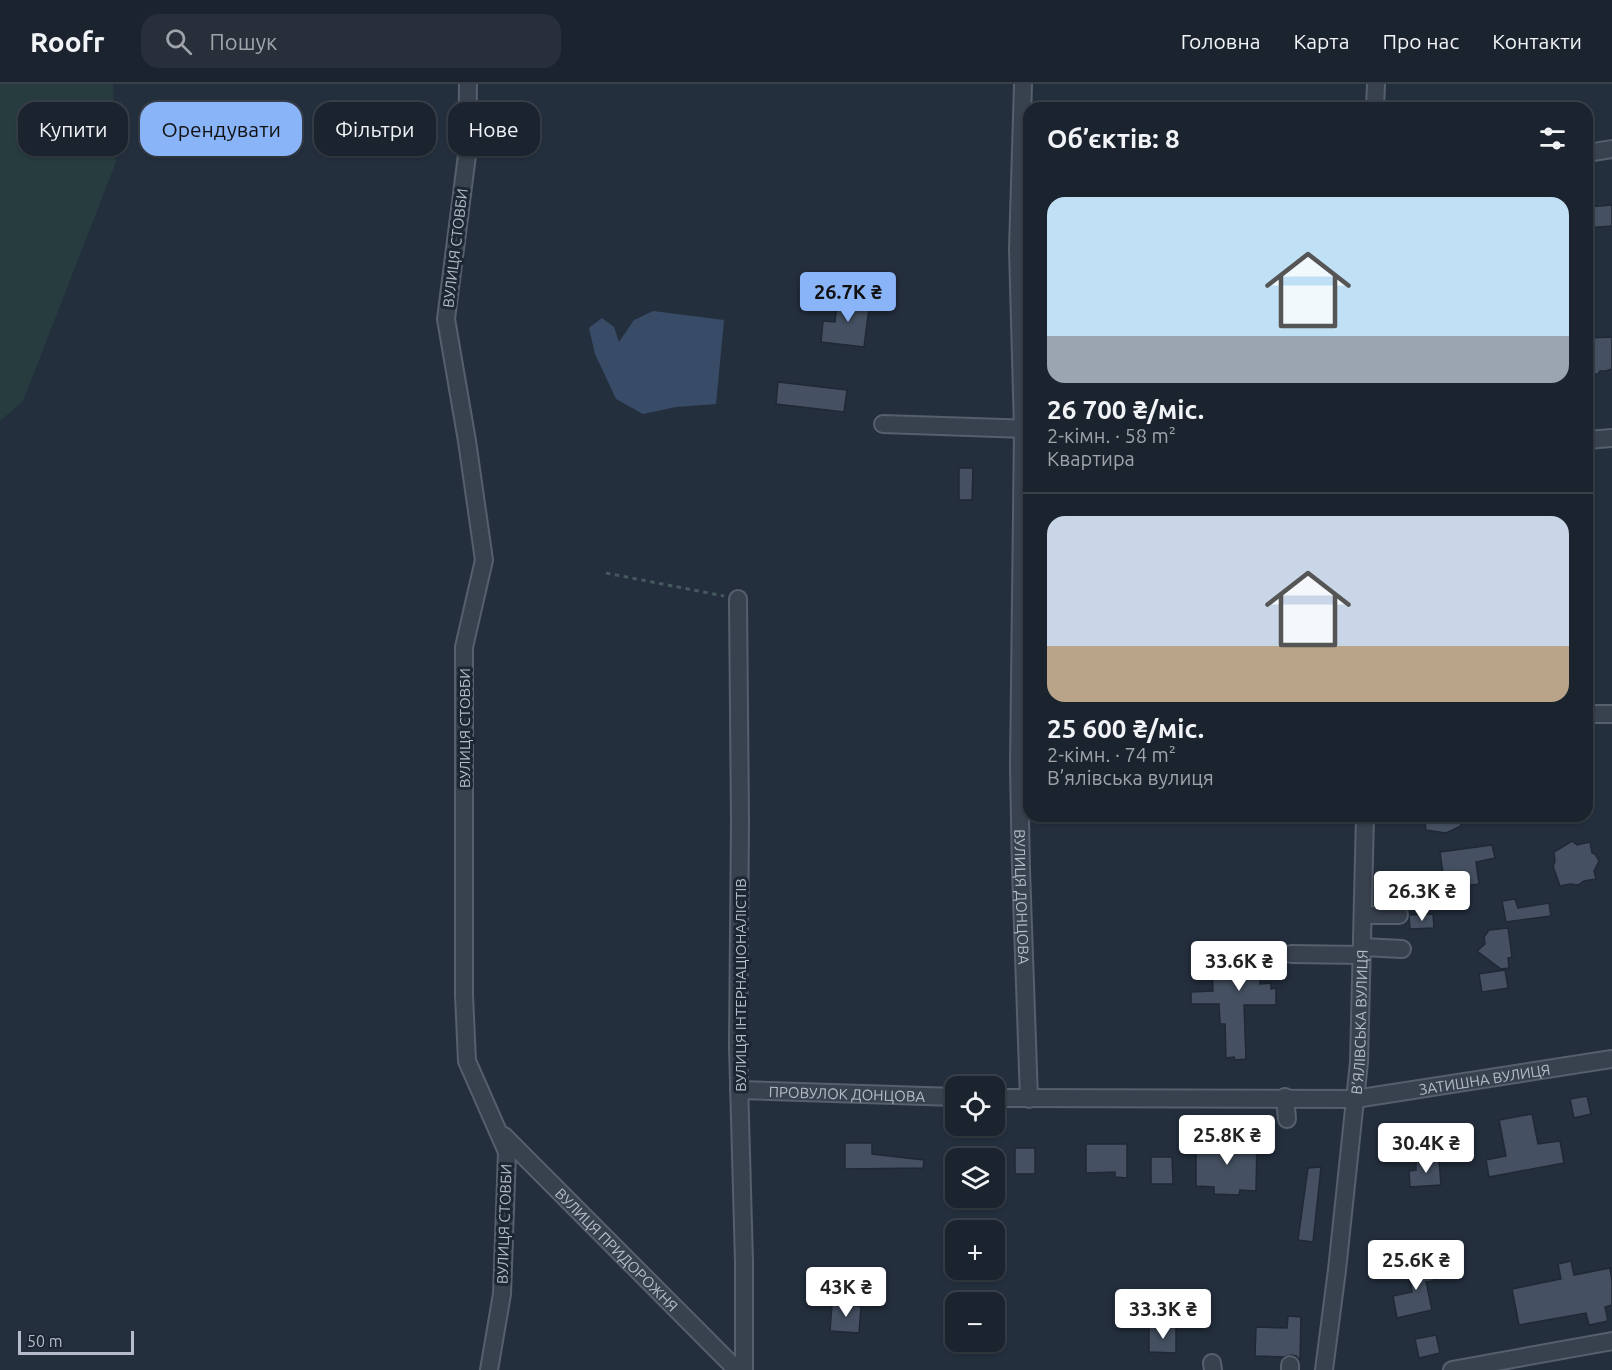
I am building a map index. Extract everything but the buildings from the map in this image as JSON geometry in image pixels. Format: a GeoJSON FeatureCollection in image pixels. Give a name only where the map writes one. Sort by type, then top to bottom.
{"type":"FeatureCollection","features":[{"type":"Feature","properties":{"kind":"street","name":"ВУЛИЦЯ СТОВБИ"},"geometry":{"type":"LineString","coordinates":[[468,84],[467,155],[447,319],[484,560],[464,647],[464,995],[467,1061],[507,1152],[502,1294],[489,1370]]}},
{"type":"Feature","properties":{"kind":"street","name":"ВУЛИЦЯ ДОНЦОВА"},"geometry":{"type":"LineString","coordinates":[[1023,84],[1018,249],[1023,362]]}},
{"type":"Feature","properties":{"kind":"street"},"geometry":{"type":"LineString","coordinates":[[1375,102],[1376,84]]}},
{"type":"Feature","properties":{"kind":"street"},"geometry":{"type":"LineString","coordinates":[[1593,152],[1612,149]]}},
{"type":"Feature","properties":{"kind":"street"},"geometry":{"type":"LineString","coordinates":[[884,424],[1023,429]]}},
{"type":"Feature","properties":{"kind":"street"},"geometry":{"type":"LineString","coordinates":[[1593,440],[1612,438]]}},
{"type":"Feature","properties":{"kind":"street","name":"ВУЛИЦЯ ДОНЦОВА"},"geometry":{"type":"LineString","coordinates":[[1023,574],[1019,768],[1029,1099]]}},
{"type":"Feature","properties":{"kind":"street","name":"ВУЛИЦЯ ІНТЕРНАЦІОНАЛІСТІВ"},"geometry":{"type":"LineString","coordinates":[[738,599],[739,1090],[744,1262],[744,1370]]}},
{"type":"Feature","properties":{"kind":"street"},"geometry":{"type":"LineString","coordinates":[[1593,714],[1612,714]]}},
{"type":"Feature","properties":{"kind":"street","name":"В’ЯЛІВСЬКА ВУЛИЦЯ"},"geometry":{"type":"LineString","coordinates":[[1324,1370],[1359,1062],[1365,822]]}},
{"type":"Feature","properties":{"kind":"street"},"geometry":{"type":"LineString","coordinates":[[1363,915],[1399,915]]}},
{"type":"Feature","properties":{"kind":"street"},"geometry":{"type":"LineString","coordinates":[[1292,954],[1402,949]]}},
{"type":"Feature","properties":{"kind":"street","name":"ЗАТИШНА ВУЛИЦЯ"},"geometry":{"type":"LineString","coordinates":[[1355,1099],[1612,1059]]}},
{"type":"Feature","properties":{"kind":"street","name":"ПРОВУЛОК ДОНЦОВА"},"geometry":{"type":"LineString","coordinates":[[739,1090],[945,1097]]}},
{"type":"Feature","properties":{"kind":"street"},"geometry":{"type":"LineString","coordinates":[[1285,1097],[1287,1119]]}},
{"type":"Feature","properties":{"kind":"street"},"geometry":{"type":"LineString","coordinates":[[1005,1098],[1285,1097],[1355,1099]]}},
{"type":"Feature","properties":{"kind":"street","name":"ВУЛИЦЯ ПРИДОРОЖНЯ"},"geometry":{"type":"LineString","coordinates":[[496,1129],[737,1370]]}},
{"type":"Feature","properties":{"kind":"street"},"geometry":{"type":"LineString","coordinates":[[1452,1370],[1612,1341]]}},
{"type":"Feature","properties":{"kind":"path"},"geometry":{"type":"LineString","coordinates":[[606,573],[738,599]]}},
{"type":"Feature","properties":{"kind":"green space"},"geometry":{"type":"Polygon","coordinates":[[[0,84],[113,84],[114,102],[18,102],[18,156],[116,156],[116,162],[23,401],[0,421],[0,84]]]}},
{"type":"Feature","properties":{"kind":"water"},"geometry":{"type":"Polygon","coordinates":[[[653,311],[724,320],[716,404],[676,407],[643,414],[616,399],[595,354],[589,328],[602,318],[614,327],[619,342],[634,320],[653,311]]]}}]}
